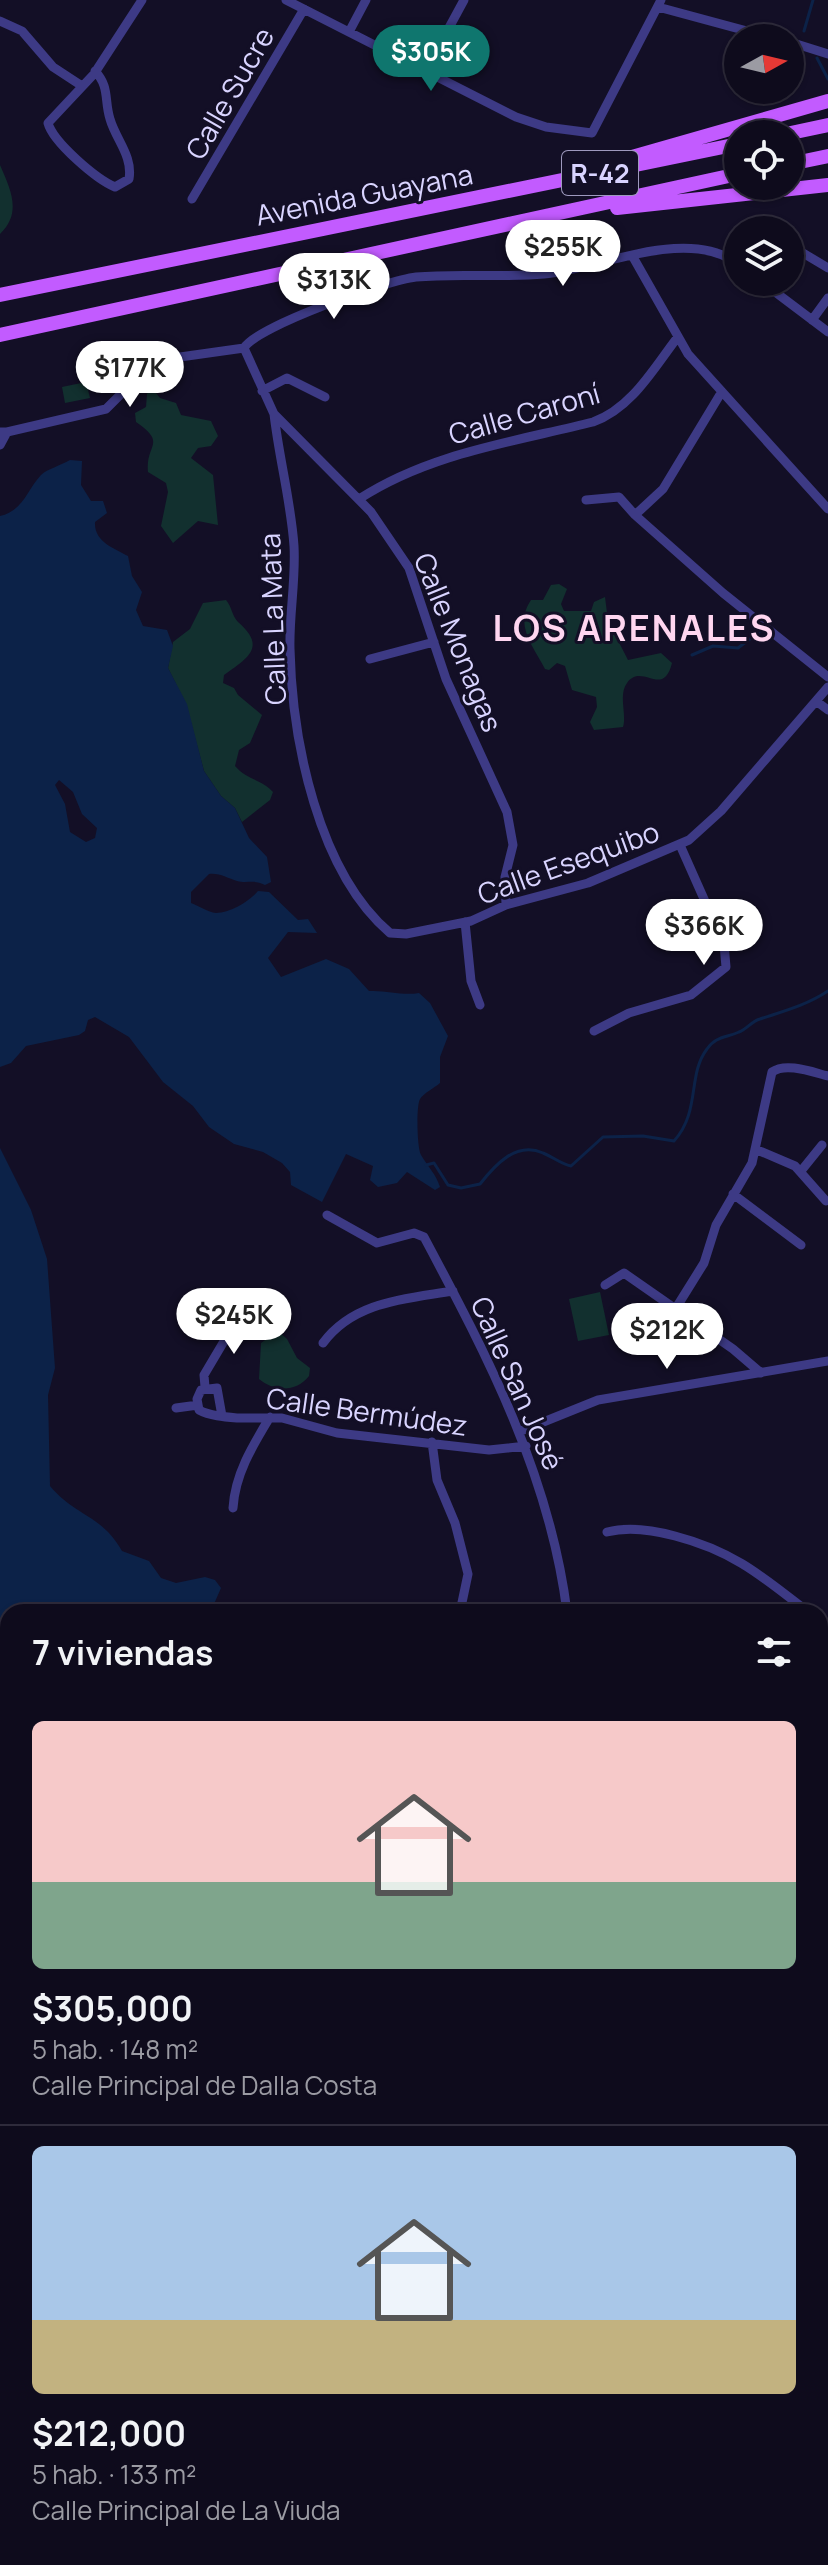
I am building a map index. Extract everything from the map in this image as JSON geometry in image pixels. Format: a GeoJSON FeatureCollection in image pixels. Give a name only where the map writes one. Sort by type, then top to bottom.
{"type":"FeatureCollection","features":[{"type":"Feature","properties":{"kind":"main road"},"geometry":{"type":"LineString","coordinates":[[571,179],[610,163],[828,101]]}},
{"type":"Feature","properties":{"kind":"main road"},"geometry":{"type":"LineString","coordinates":[[804,130],[828,125]]}},
{"type":"Feature","properties":{"kind":"main road","name":"Avenida Guayana"},"geometry":{"type":"LineString","coordinates":[[0,295],[724,147]]}},
{"type":"Feature","properties":{"kind":"main road"},"geometry":{"type":"LineString","coordinates":[[804,161],[828,156]]}},
{"type":"Feature","properties":{"kind":"main road","name":"Avenida Guayana"},"geometry":{"type":"LineString","coordinates":[[0,335],[724,177]]}},
{"type":"Feature","properties":{"kind":"main road"},"geometry":{"type":"LineString","coordinates":[[576,209],[674,203],[828,185]]}},
{"type":"Feature","properties":{"kind":"street"},"geometry":{"type":"LineString","coordinates":[[95,71],[107,88],[110,122],[126,154],[129,179],[115,187],[89,170],[51,132],[49,119],[95,71],[142,0]]}},
{"type":"Feature","properties":{"kind":"street"},"geometry":{"type":"LineString","coordinates":[[286,0],[524,120],[592,133],[660,4],[726,24]]}},
{"type":"Feature","properties":{"kind":"street"},"geometry":{"type":"LineString","coordinates":[[349,32],[366,0]]}},
{"type":"Feature","properties":{"kind":"street"},"geometry":{"type":"LineString","coordinates":[[425,72],[464,0]]}},
{"type":"Feature","properties":{"kind":"street","name":"Calle Sucre"},"geometry":{"type":"LineString","coordinates":[[192,199],[304,9]]}},
{"type":"Feature","properties":{"kind":"street"},"geometry":{"type":"LineString","coordinates":[[0,21],[22,31],[53,67],[82,86]]}},
{"type":"Feature","properties":{"kind":"street"},"geometry":{"type":"LineString","coordinates":[[804,46],[828,54]]}},
{"type":"Feature","properties":{"kind":"street"},"geometry":{"type":"LineString","coordinates":[[0,445],[3,432],[106,409],[139,376],[173,358],[209,350],[244,348],[275,326],[403,279],[542,274],[667,249],[716,251],[724,256]]}},
{"type":"Feature","properties":{"kind":"street"},"geometry":{"type":"LineString","coordinates":[[804,254],[828,268]]}},
{"type":"Feature","properties":{"kind":"street"},"geometry":{"type":"LineString","coordinates":[[633,257],[677,338],[721,393],[828,509]]}},
{"type":"Feature","properties":{"kind":"street"},"geometry":{"type":"LineString","coordinates":[[780,296],[828,332]]}},
{"type":"Feature","properties":{"kind":"street"},"geometry":{"type":"LineString","coordinates":[[812,320],[828,298]]}},
{"type":"Feature","properties":{"kind":"street","name":"Calle Caroní"},"geometry":{"type":"LineString","coordinates":[[359,499],[403,475],[471,450],[605,417],[622,406],[677,338]]}},
{"type":"Feature","properties":{"kind":"street","name":"Calle Monagas"},"geometry":{"type":"LineString","coordinates":[[244,348],[274,414],[359,499],[405,561],[457,704],[507,812],[513,845],[504,885],[506,905]]}},
{"type":"Feature","properties":{"kind":"street"},"geometry":{"type":"LineString","coordinates":[[262,391],[287,378],[325,397]]}},
{"type":"Feature","properties":{"kind":"street"},"geometry":{"type":"LineString","coordinates":[[635,515],[663,489],[721,393]]}},
{"type":"Feature","properties":{"kind":"street","name":"Calle La Mata"},"geometry":{"type":"LineString","coordinates":[[274,414],[293,542],[290,660],[305,763],[329,843],[346,884],[387,931],[399,935]]}},
{"type":"Feature","properties":{"kind":"street"},"geometry":{"type":"LineString","coordinates":[[586,500],[619,497],[723,593],[828,677]]}},
{"type":"Feature","properties":{"kind":"street"},"geometry":{"type":"LineString","coordinates":[[370,659],[434,642]]}},
{"type":"Feature","properties":{"kind":"street","name":"Calle Esequibo"},"geometry":{"type":"LineString","coordinates":[[399,935],[465,922],[506,905],[570,890],[680,845],[711,822],[828,687]]}},
{"type":"Feature","properties":{"kind":"street"},"geometry":{"type":"LineString","coordinates":[[816,701],[828,710]]}},
{"type":"Feature","properties":{"kind":"street"},"geometry":{"type":"LineString","coordinates":[[594,1031],[629,1013],[691,995],[726,967],[724,944],[680,845]]}},
{"type":"Feature","properties":{"kind":"street"},"geometry":{"type":"LineString","coordinates":[[465,922],[471,981],[480,1005]]}},
{"type":"Feature","properties":{"kind":"street"},"geometry":{"type":"LineString","coordinates":[[676,1308],[704,1263],[716,1225],[747,1173],[773,1069],[789,1068],[828,1076]]}},
{"type":"Feature","properties":{"kind":"street"},"geometry":{"type":"LineString","coordinates":[[801,1171],[822,1145]]}},
{"type":"Feature","properties":{"kind":"street"},"geometry":{"type":"LineString","coordinates":[[755,1149],[788,1161],[801,1171],[826,1201]]}},
{"type":"Feature","properties":{"kind":"street"},"geometry":{"type":"LineString","coordinates":[[733,1194],[801,1245]]}},
{"type":"Feature","properties":{"kind":"street","name":"Calle San José"},"geometry":{"type":"LineString","coordinates":[[327,1215],[377,1243],[414,1233],[424,1237],[521,1431],[560,1566],[566,1604]]}},
{"type":"Feature","properties":{"kind":"street"},"geometry":{"type":"LineString","coordinates":[[605,1285],[624,1273],[761,1373]]}},
{"type":"Feature","properties":{"kind":"street"},"geometry":{"type":"LineString","coordinates":[[323,1343],[341,1323],[377,1306],[404,1298],[453,1291]]}},
{"type":"Feature","properties":{"kind":"street"},"geometry":{"type":"LineString","coordinates":[[205,1387],[204,1375],[236,1321]]}},
{"type":"Feature","properties":{"kind":"street"},"geometry":{"type":"LineString","coordinates":[[521,1431],[598,1400],[828,1361]]}},
{"type":"Feature","properties":{"kind":"street"},"geometry":{"type":"LineString","coordinates":[[199,1408],[198,1394],[205,1387],[214,1386],[220,1392],[222,1416]]}},
{"type":"Feature","properties":{"kind":"street","name":"Calle Bermúdez"},"geometry":{"type":"LineString","coordinates":[[176,1408],[199,1408],[222,1416],[270,1417],[337,1433],[502,1451],[526,1446]]}},
{"type":"Feature","properties":{"kind":"street"},"geometry":{"type":"LineString","coordinates":[[233,1508],[243,1467],[270,1417]]}},
{"type":"Feature","properties":{"kind":"street"},"geometry":{"type":"LineString","coordinates":[[432,1442],[437,1480],[455,1523],[468,1574],[462,1604]]}},
{"type":"Feature","properties":{"kind":"street"},"geometry":{"type":"LineString","coordinates":[[607,1532],[622,1529],[654,1531],[714,1547],[749,1565],[798,1604]]}},
{"type":"Feature","properties":{"kind":"green space"},"geometry":{"type":"Polygon","coordinates":[[[0,165],[11,192],[13,210],[0,234],[0,165]]]}},
{"type":"Feature","properties":{"kind":"green space"},"geometry":{"type":"Polygon","coordinates":[[[86,382],[90,398],[65,403],[62,387],[86,382]]]}},
{"type":"Feature","properties":{"kind":"green space"},"geometry":{"type":"Polygon","coordinates":[[[152,388],[160,398],[176,403],[181,415],[211,421],[218,436],[211,446],[198,448],[191,458],[213,475],[218,525],[198,521],[173,543],[161,526],[168,492],[166,483],[148,472],[153,440],[146,429],[136,422],[135,413],[146,407],[147,394],[152,388]]]}},
{"type":"Feature","properties":{"kind":"green space"},"geometry":{"type":"Polygon","coordinates":[[[559,584],[567,589],[561,604],[564,611],[591,611],[594,602],[605,597],[608,621],[628,660],[661,653],[672,663],[663,678],[658,680],[639,676],[627,683],[623,693],[623,727],[594,730],[590,722],[597,707],[596,697],[572,690],[565,666],[557,663],[549,670],[545,669],[531,644],[525,627],[526,609],[531,600],[543,600],[551,585],[559,584]]]}},
{"type":"Feature","properties":{"kind":"green space"},"geometry":{"type":"Polygon","coordinates":[[[226,600],[253,645],[247,657],[224,675],[223,683],[234,688],[262,715],[250,743],[239,750],[235,766],[273,792],[270,800],[242,822],[235,808],[221,796],[204,771],[186,704],[168,668],[173,642],[190,629],[203,603],[226,600]]]}},
{"type":"Feature","properties":{"kind":"green space"},"geometry":{"type":"Polygon","coordinates":[[[600,1292],[609,1335],[578,1341],[569,1299],[600,1292]]]}},
{"type":"Feature","properties":{"kind":"green space"},"geometry":{"type":"Polygon","coordinates":[[[278,1331],[287,1339],[297,1358],[310,1368],[304,1382],[291,1388],[278,1388],[259,1379],[261,1343],[278,1331]]]}},
{"type":"Feature","properties":{"kind":"water"},"geometry":{"type":"Polygon","coordinates":[[[70,460],[82,461],[81,485],[91,501],[103,501],[107,513],[95,522],[98,535],[106,544],[128,556],[132,576],[142,592],[136,610],[143,626],[167,630],[173,646],[168,668],[187,704],[204,771],[221,796],[235,808],[249,838],[267,857],[271,882],[265,885],[241,882],[209,874],[191,892],[191,903],[221,912],[239,906],[258,891],[269,892],[298,920],[308,919],[317,933],[288,932],[268,958],[281,977],[326,959],[349,969],[369,991],[419,993],[430,1003],[448,1036],[440,1057],[440,1083],[420,1099],[418,1110],[420,1151],[440,1187],[435,1190],[407,1172],[397,1183],[378,1187],[370,1180],[373,1166],[346,1154],[322,1202],[291,1185],[290,1172],[282,1163],[263,1152],[234,1144],[209,1127],[193,1106],[163,1082],[129,1037],[95,1017],[88,1020],[85,1031],[79,1035],[26,1046],[11,1063],[0,1067],[0,516],[14,510],[44,473],[70,460]],[[59,780],[55,785],[65,804],[70,832],[86,842],[95,838],[97,828],[82,814],[73,792],[59,780]]]}},
{"type":"Feature","properties":{"kind":"water"},"geometry":{"type":"Polygon","coordinates":[[[0,1148],[31,1210],[47,1259],[55,1368],[48,1395],[50,1486],[69,1504],[106,1530],[122,1551],[149,1561],[161,1578],[176,1583],[205,1577],[215,1580],[221,1588],[214,1604],[0,1604],[0,1148]]]}},
{"type":"Feature","properties":{"kind":"waterway"},"geometry":{"type":"LineString","coordinates":[[804,31],[813,0]]}},
{"type":"Feature","properties":{"kind":"waterway"},"geometry":{"type":"LineString","coordinates":[[817,58],[828,79]]}},
{"type":"Feature","properties":{"kind":"waterway"},"geometry":{"type":"LineString","coordinates":[[692,655],[713,646],[738,648],[763,629]]}},
{"type":"Feature","properties":{"kind":"waterway"},"geometry":{"type":"LineString","coordinates":[[426,1165],[434,1163],[448,1185],[461,1188],[480,1184],[499,1163],[524,1150],[543,1153],[571,1166],[603,1137],[643,1136],[674,1141],[688,1118],[697,1070],[710,1045],[742,1031],[757,1020],[804,1004],[828,991]]}},
{"type":"Feature","properties":{"kind":"district","name":"LOS ARENALES"},"geometry":{"type":"Point","coordinates":[634,627]}}]}
